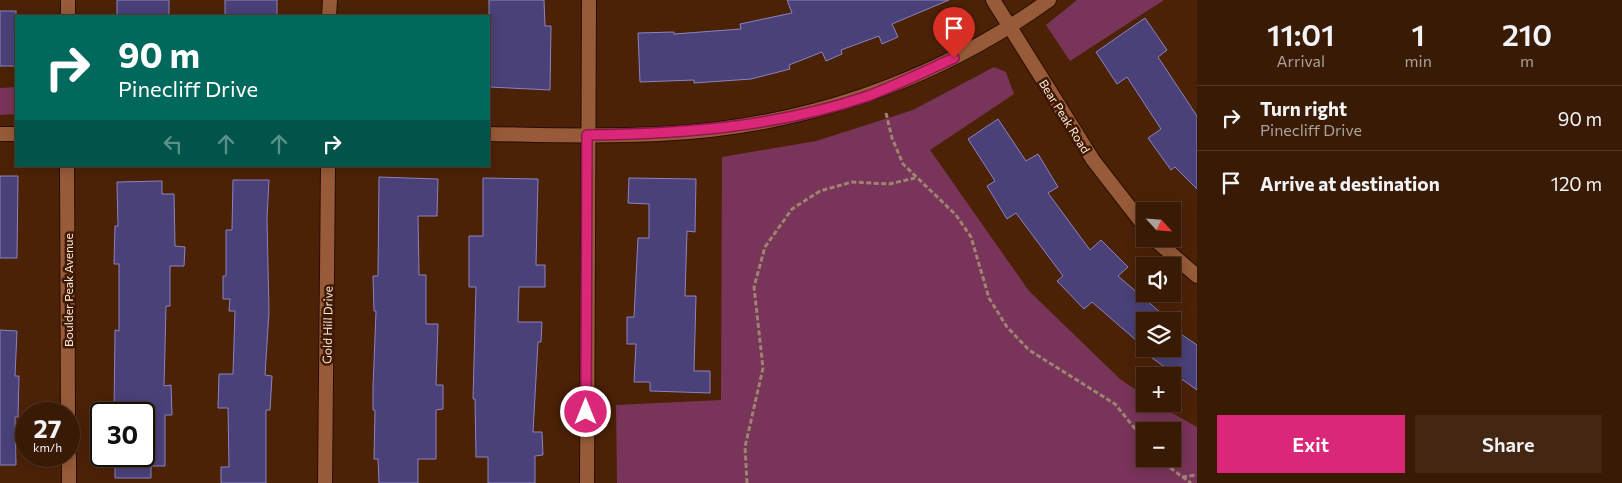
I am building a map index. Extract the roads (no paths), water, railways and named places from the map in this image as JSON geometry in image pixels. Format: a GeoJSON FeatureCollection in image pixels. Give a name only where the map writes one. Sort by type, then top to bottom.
{"type":"FeatureCollection","features":[{"type":"Feature","properties":{"kind":"street"},"geometry":{"type":"LineString","coordinates":[[68,0],[68,15]]}},
{"type":"Feature","properties":{"kind":"street"},"geometry":{"type":"LineString","coordinates":[[330,0],[330,15]]}},
{"type":"Feature","properties":{"kind":"street"},"geometry":{"type":"LineString","coordinates":[[587,483],[588,0]]}},
{"type":"Feature","properties":{"kind":"street","name":"Bear Peak Road"},"geometry":{"type":"LineString","coordinates":[[992,0],[1093,160],[1136,215]]}},
{"type":"Feature","properties":{"kind":"street"},"geometry":{"type":"LineString","coordinates":[[490,134],[659,134],[733,127],[798,115],[868,96],[924,72],[985,43],[1049,0]]}},
{"type":"Feature","properties":{"kind":"street"},"geometry":{"type":"LineString","coordinates":[[0,134],[15,134]]}},
{"type":"Feature","properties":{"kind":"street","name":"Boulder Peak Avenue"},"geometry":{"type":"LineString","coordinates":[[67,167],[68,402]]}},
{"type":"Feature","properties":{"kind":"street","name":"Gold Hill Drive"},"geometry":{"type":"LineString","coordinates":[[325,483],[328,167]]}},
{"type":"Feature","properties":{"kind":"street"},"geometry":{"type":"LineString","coordinates":[[1164,248],[1197,276]]}},
{"type":"Feature","properties":{"kind":"street"},"geometry":{"type":"LineString","coordinates":[[69,467],[69,483]]}}]}
